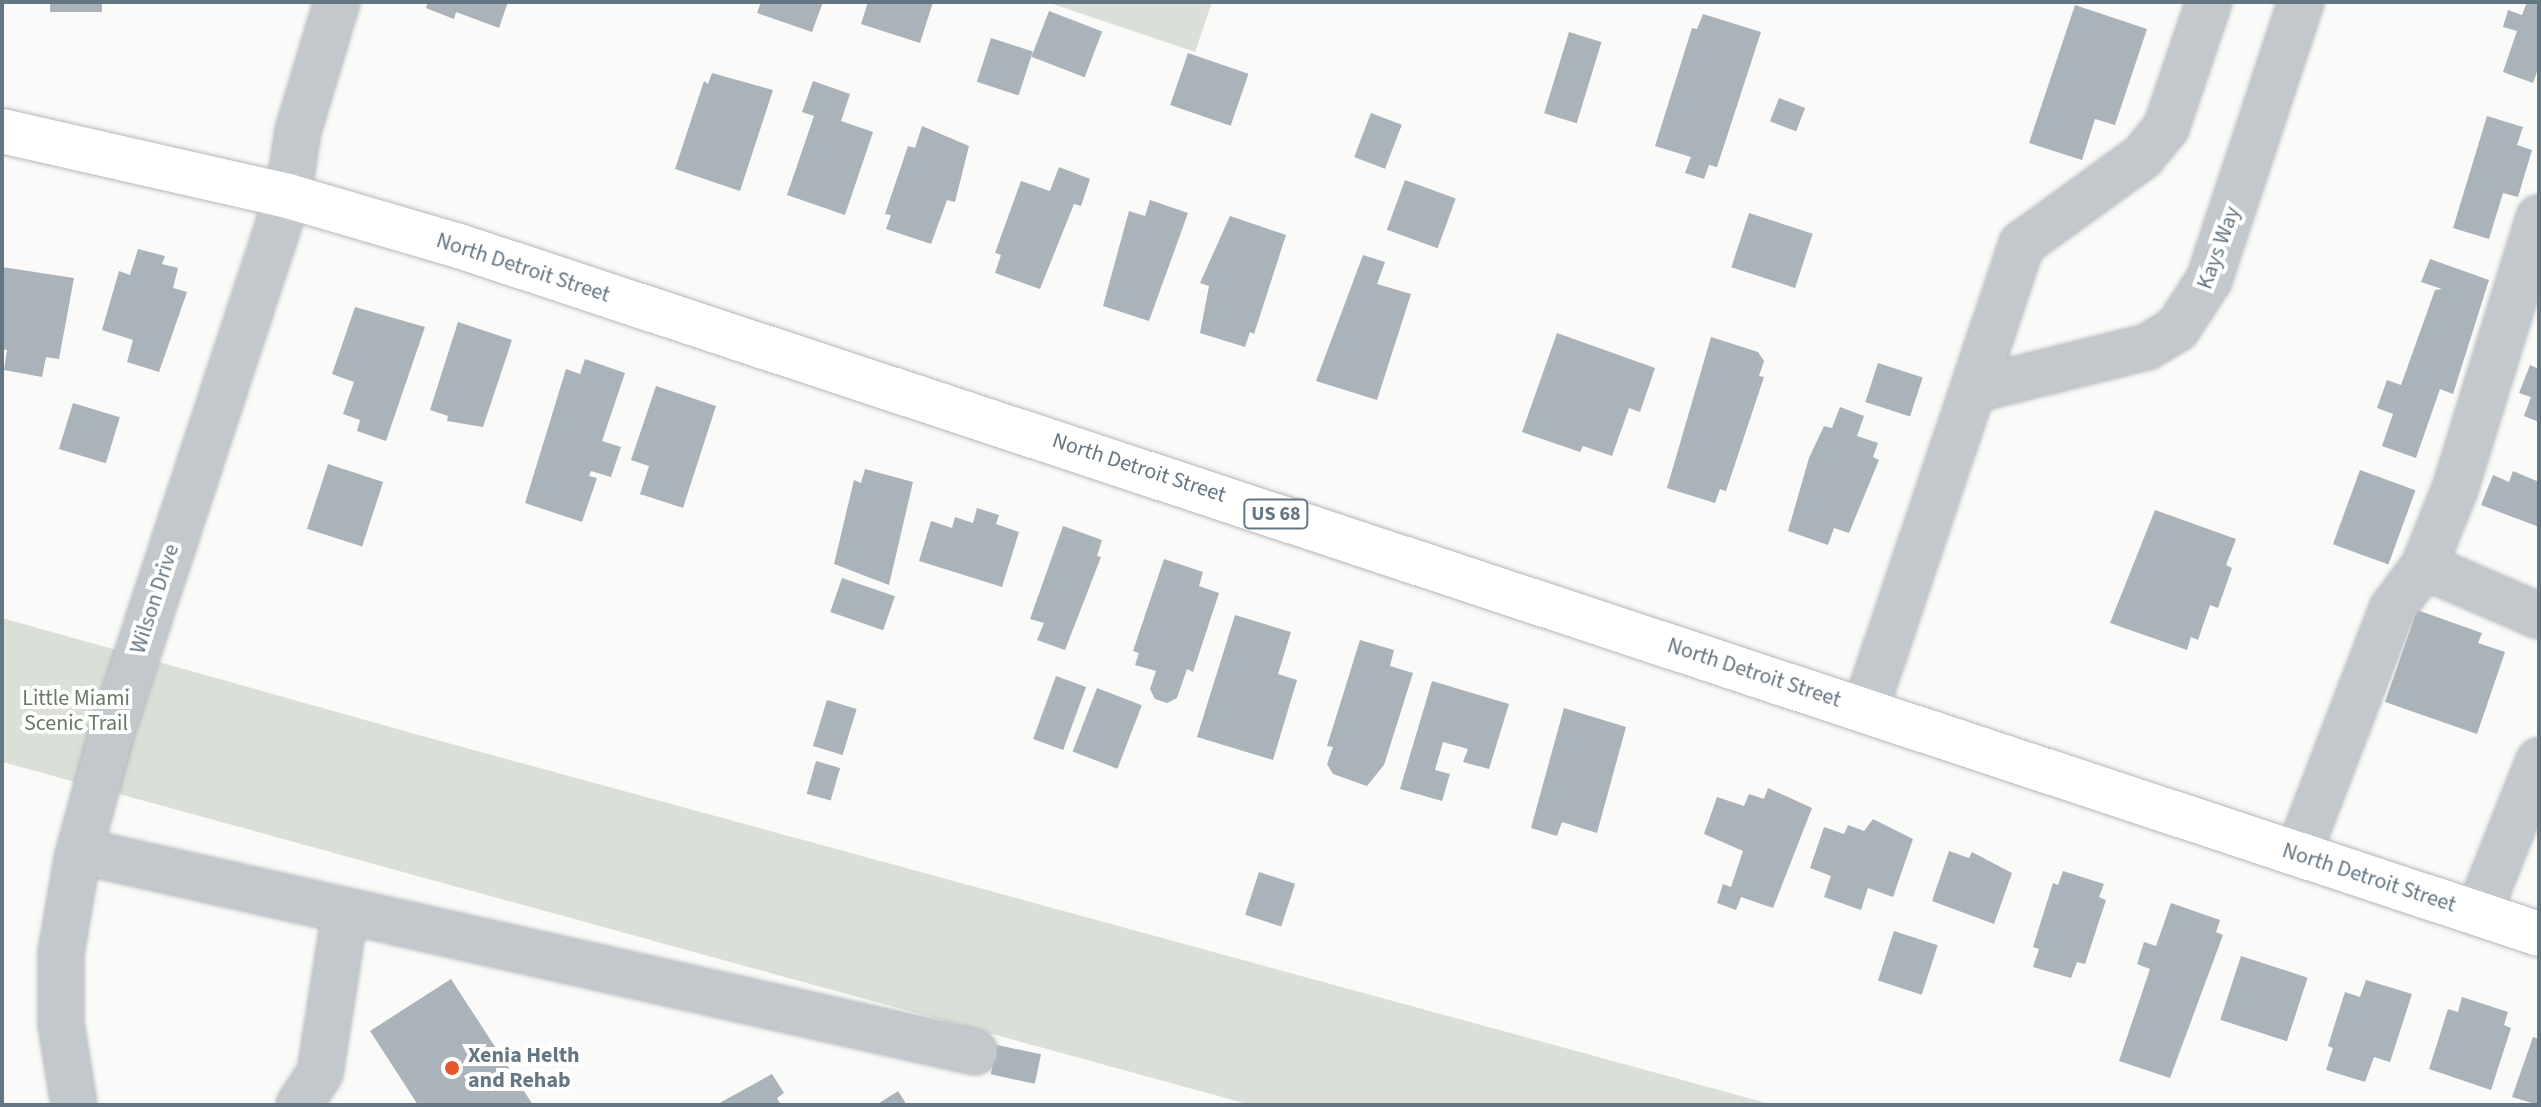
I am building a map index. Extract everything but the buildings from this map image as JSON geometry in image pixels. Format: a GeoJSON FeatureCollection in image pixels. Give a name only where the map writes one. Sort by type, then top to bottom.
{"type":"FeatureCollection","features":[{"type":"Feature","properties":{"kind":"highway","name":"North Detroit Street"},"geometry":{"type":"LineString","coordinates":[[2,131],[288,196],[879,382],[2539,934]]}},
{"type":"Feature","properties":{"kind":"street","name":"Wilson Drive"},"geometry":{"type":"LineString","coordinates":[[61,1099],[61,953],[80,851],[112,731],[288,196],[298,131],[337,2]]}},
{"type":"Feature","properties":{"kind":"street"},"geometry":{"type":"LineString","coordinates":[[1865,710],[2022,244],[2143,156],[2166,128],[2209,2]]}},
{"type":"Feature","properties":{"kind":"street","name":"Kays Way"},"geometry":{"type":"LineString","coordinates":[[1973,390],[2147,347],[2177,329],[2209,280],[2301,2]]}},
{"type":"Feature","properties":{"kind":"street"},"geometry":{"type":"LineString","coordinates":[[2298,854],[2392,609],[2424,566],[2525,311],[2539,218]]}},
{"type":"Feature","properties":{"kind":"street"},"geometry":{"type":"LineString","coordinates":[[2424,566],[2539,616]]}},
{"type":"Feature","properties":{"kind":"street"},"geometry":{"type":"LineString","coordinates":[[2478,914],[2539,761]]}},
{"type":"Feature","properties":{"kind":"street"},"geometry":{"type":"LineString","coordinates":[[80,851],[345,913],[975,1052]]}},
{"type":"Feature","properties":{"kind":"street"},"geometry":{"type":"LineString","coordinates":[[299,1105],[320,1073],[345,913]]}},
{"type":"Feature","properties":{"kind":"green space"},"geometry":{"type":"Polygon","coordinates":[[[1047,2],[1212,2],[1195,52],[1047,2]]]}},
{"type":"Feature","properties":{"kind":"green space","name":"Little Miami Scenic Trail"},"geometry":{"type":"Polygon","coordinates":[[[2,618],[415,734],[1774,1105],[1251,1105],[2,762],[2,618]]]}},
{"type":"Feature","properties":{"kind":"place","name":"Xenia Helth and Rehab"},"geometry":{"type":"Point","coordinates":[452,1068]}}]}
